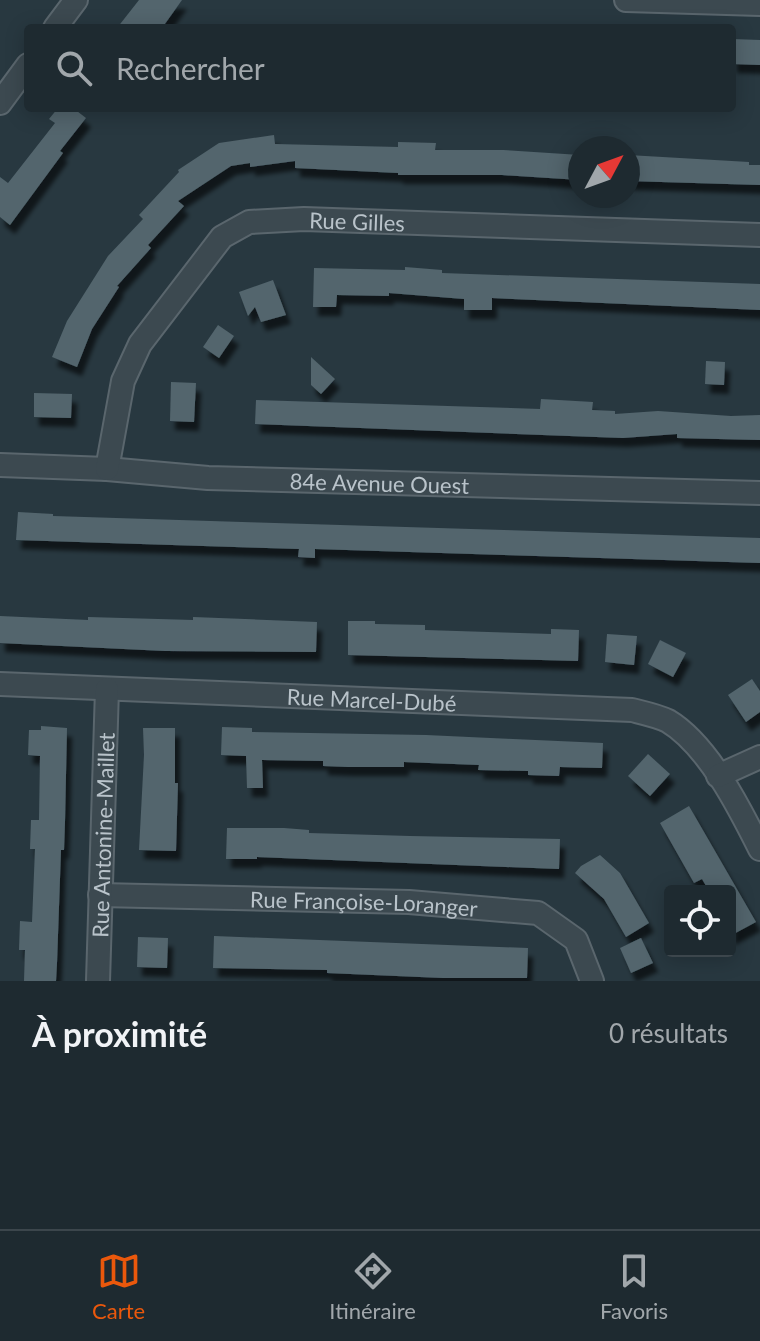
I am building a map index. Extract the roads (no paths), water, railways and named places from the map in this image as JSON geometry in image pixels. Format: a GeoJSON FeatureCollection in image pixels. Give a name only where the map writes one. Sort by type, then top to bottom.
{"type":"FeatureCollection","features":[{"type":"Feature","properties":{"kind":"street"},"geometry":{"type":"LineString","coordinates":[[58,24],[76,0]]}},
{"type":"Feature","properties":{"kind":"street"},"geometry":{"type":"LineString","coordinates":[[626,0],[760,4]]}},
{"type":"Feature","properties":{"kind":"street"},"geometry":{"type":"LineString","coordinates":[[0,103],[24,70]]}},
{"type":"Feature","properties":{"kind":"street","name":"Rue Gilles"},"geometry":{"type":"LineString","coordinates":[[107,469],[123,381],[140,344],[222,237],[249,222],[304,219],[760,235]]}},
{"type":"Feature","properties":{"kind":"street","name":"84e Avenue Ouest"},"geometry":{"type":"LineString","coordinates":[[0,465],[107,469],[208,478],[760,493]]}},
{"type":"Feature","properties":{"kind":"street","name":"Rue Marcel-Dubé"},"geometry":{"type":"LineString","coordinates":[[0,684],[632,710],[668,721],[694,743],[718,776],[752,810],[760,849]]}},
{"type":"Feature","properties":{"kind":"street","name":"Rue Antonine-Maillet"},"geometry":{"type":"LineString","coordinates":[[98,981],[107,689]]}},
{"type":"Feature","properties":{"kind":"street"},"geometry":{"type":"LineString","coordinates":[[718,776],[760,757]]}},
{"type":"Feature","properties":{"kind":"street","name":"Rue Françoise-Loranger"},"geometry":{"type":"LineString","coordinates":[[100,895],[409,902],[538,913],[576,940],[592,981]]}}]}
